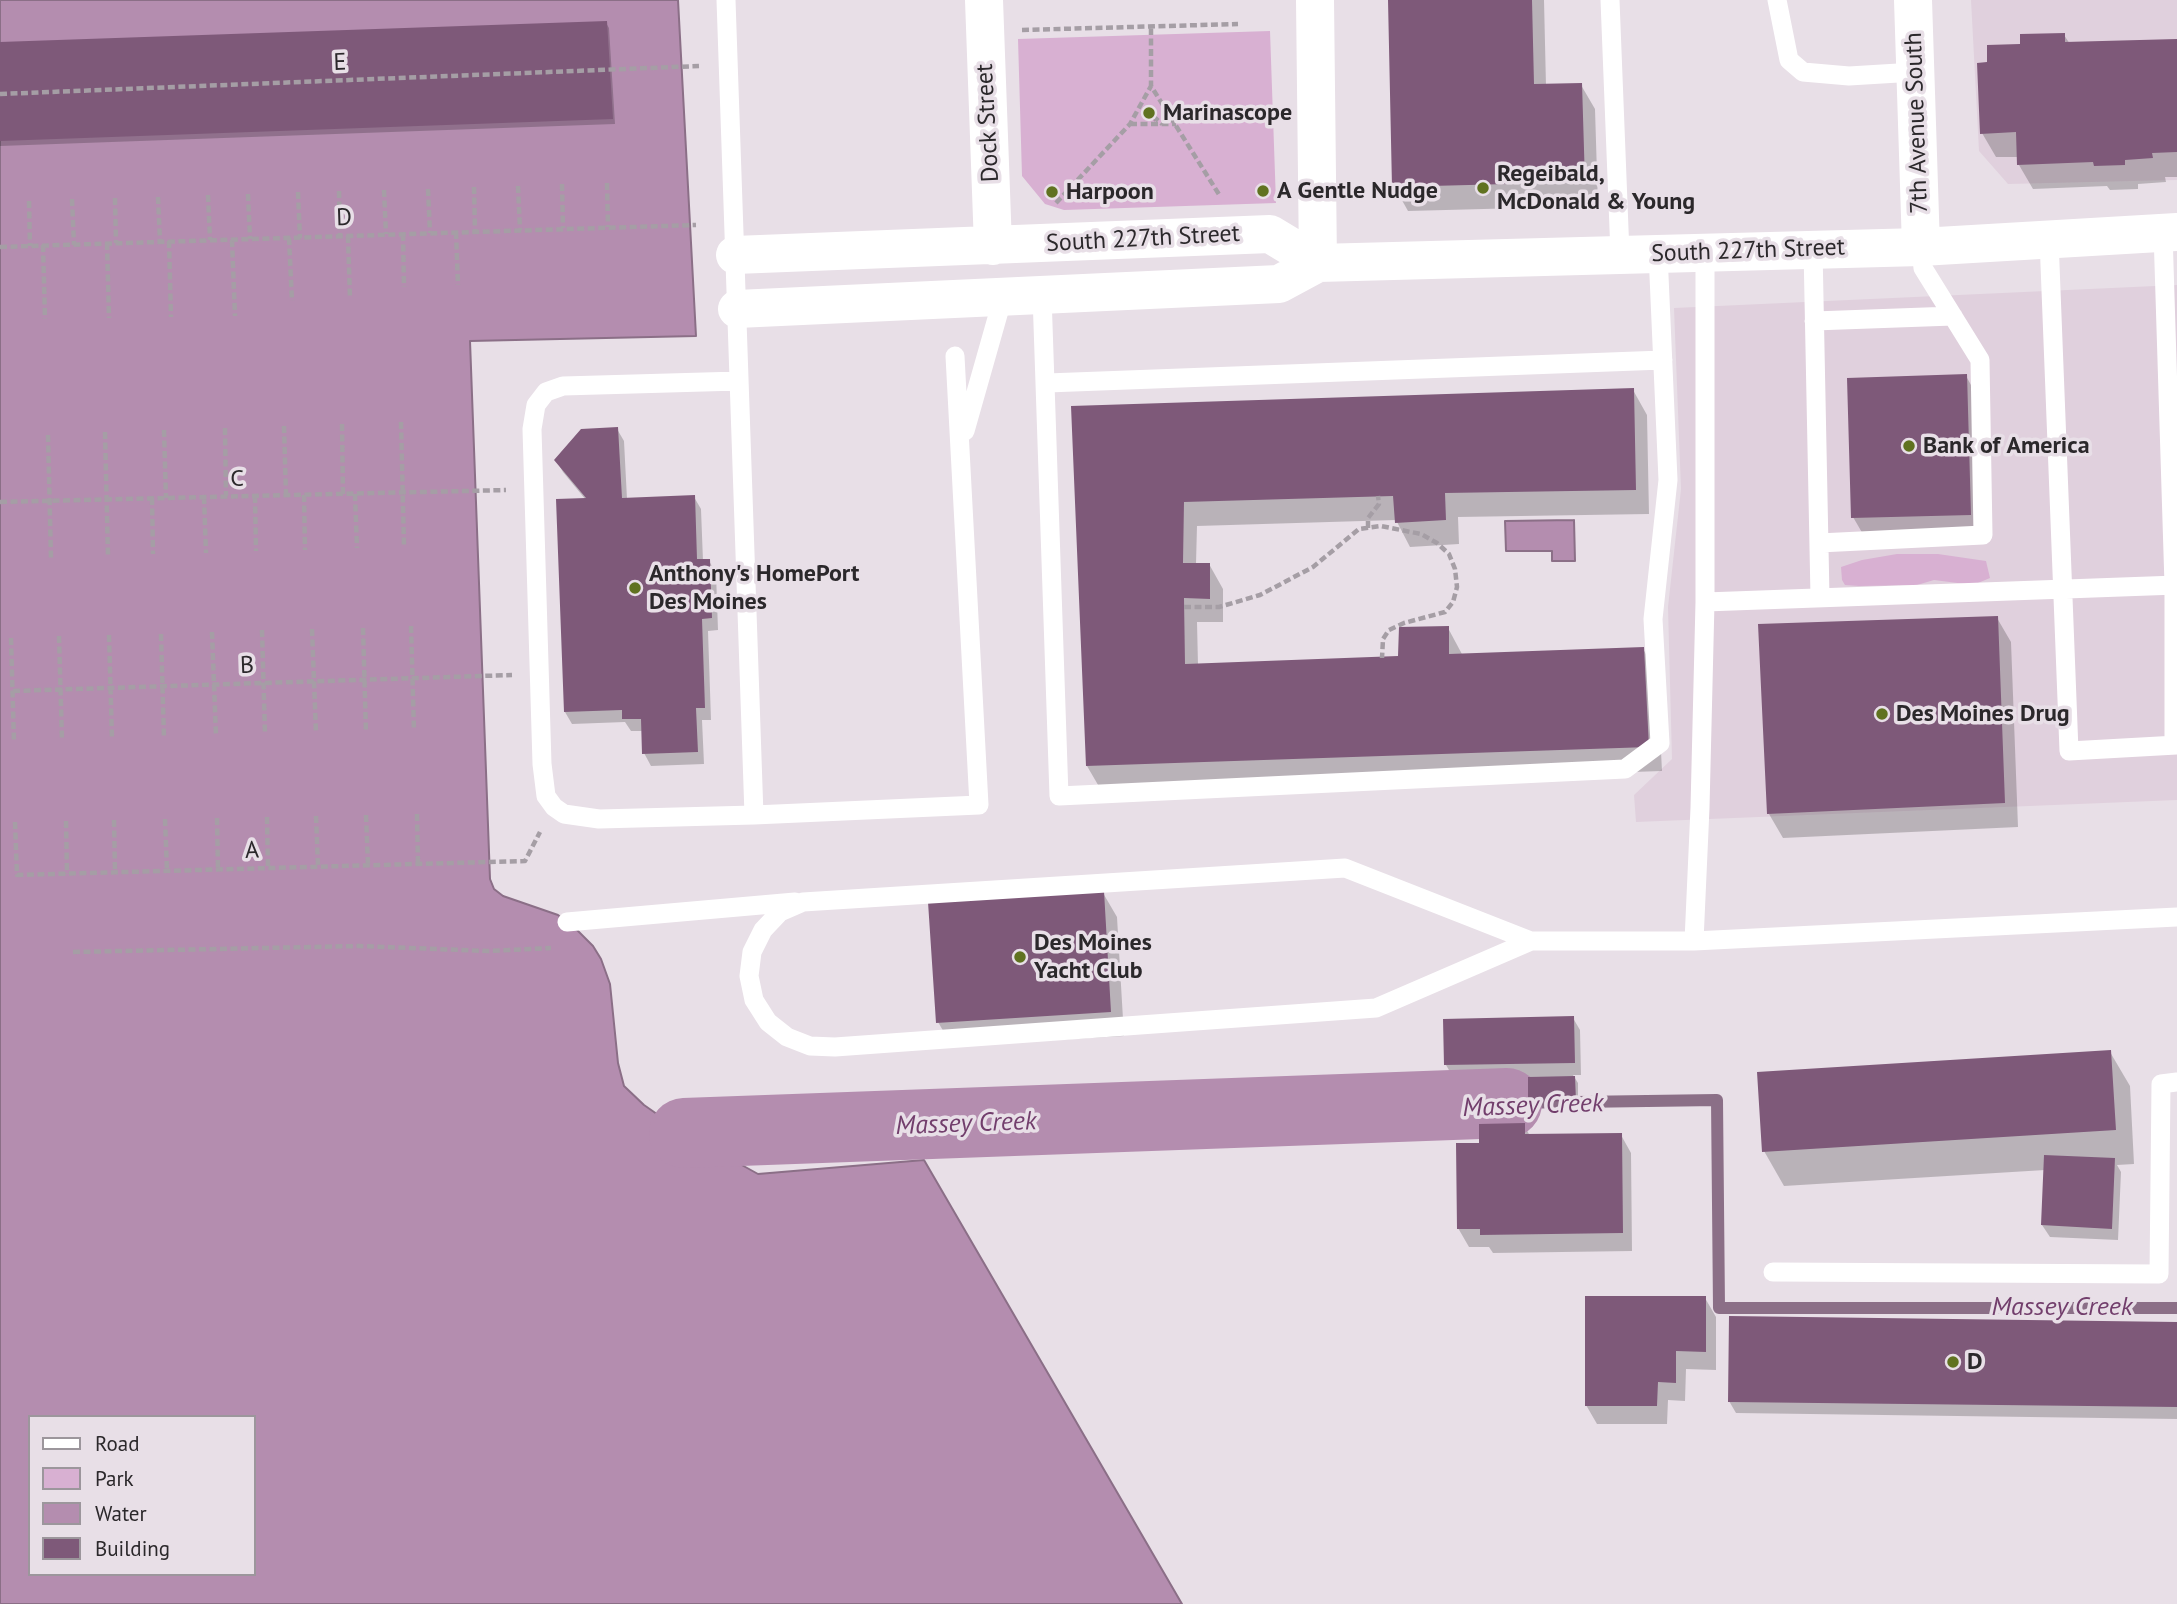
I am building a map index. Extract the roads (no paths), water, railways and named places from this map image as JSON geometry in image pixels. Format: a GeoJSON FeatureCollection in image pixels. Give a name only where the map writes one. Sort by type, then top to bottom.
{"type":"FeatureCollection","features":[{"type":"Feature","properties":{"kind":"street","name":"Dock Street"},"geometry":{"type":"LineString","coordinates":[[976,247],[984,0]]}},
{"type":"Feature","properties":{"kind":"street"},"geometry":{"type":"LineString","coordinates":[[1315,0],[1318,263]]}},
{"type":"Feature","properties":{"kind":"street","name":"7th Avenue South"},"geometry":{"type":"LineString","coordinates":[[1913,0],[1921,247]]}},
{"type":"Feature","properties":{"kind":"street","name":"South 227th Street"},"geometry":{"type":"LineString","coordinates":[[737,309],[1279,284],[1318,263],[1921,247],[2170,232]]}},
{"type":"Feature","properties":{"kind":"street","name":"South 227th Street"},"geometry":{"type":"LineString","coordinates":[[735,255],[1270,234],[1318,263]]}},
{"type":"Feature","properties":{"kind":"street"},"geometry":{"type":"LineString","coordinates":[[961,299],[976,247]]}},
{"type":"Feature","properties":{"kind":"lane"},"geometry":{"type":"LineString","coordinates":[[726,0],[754,815]]}},
{"type":"Feature","properties":{"kind":"lane"},"geometry":{"type":"LineString","coordinates":[[1610,0],[1620,254]]}},
{"type":"Feature","properties":{"kind":"lane"},"geometry":{"type":"LineString","coordinates":[[1777,0],[1789,60],[1803,72],[1849,76],[1915,72]]}},
{"type":"Feature","properties":{"kind":"lane"},"geometry":{"type":"LineString","coordinates":[[2049,239],[2068,751],[2176,745],[2170,232]]}},
{"type":"Feature","properties":{"kind":"lane"},"geometry":{"type":"LineString","coordinates":[[1819,543],[1983,535],[1980,360],[1923,268],[1921,247]]}},
{"type":"Feature","properties":{"kind":"lane"},"geometry":{"type":"LineString","coordinates":[[1813,249],[1820,597]]}},
{"type":"Feature","properties":{"kind":"lane"},"geometry":{"type":"LineString","coordinates":[[1042,295],[1059,796],[1625,769],[1660,743],[1653,619],[1668,480],[1658,253]]}},
{"type":"Feature","properties":{"kind":"lane"},"geometry":{"type":"LineString","coordinates":[[1694,941],[1705,602],[1705,253]]}},
{"type":"Feature","properties":{"kind":"lane"},"geometry":{"type":"LineString","coordinates":[[960,449],[1003,297]]}},
{"type":"Feature","properties":{"kind":"lane"},"geometry":{"type":"LineString","coordinates":[[1814,321],[1953,316]]}},
{"type":"Feature","properties":{"kind":"lane"},"geometry":{"type":"LineString","coordinates":[[739,381],[563,386],[549,390],[538,401],[532,429],[542,764],[545,791],[554,807],[564,814],[589,819],[979,805],[955,356]]}},
{"type":"Feature","properties":{"kind":"lane"},"geometry":{"type":"LineString","coordinates":[[1047,383],[1663,360]]}},
{"type":"Feature","properties":{"kind":"lane"},"geometry":{"type":"LineString","coordinates":[[1705,602],[2176,585]]}},
{"type":"Feature","properties":{"kind":"lane"},"geometry":{"type":"LineString","coordinates":[[567,922],[828,898],[1345,868],[1531,941],[1694,941],[2177,917]]}},
{"type":"Feature","properties":{"kind":"lane"},"geometry":{"type":"LineString","coordinates":[[803,902],[780,912],[763,930],[752,952],[749,976],[754,1000],[768,1022],[787,1037],[810,1046],[849,1046],[1376,1008],[1531,941]]}},
{"type":"Feature","properties":{"kind":"lane"},"geometry":{"type":"LineString","coordinates":[[1773,1272],[2159,1273],[2161,1084],[2177,1082]]}},
{"type":"Feature","properties":{"kind":"water"},"geometry":{"type":"Polygon","coordinates":[[[0,0],[678,0],[696,336],[470,341],[490,879],[494,889],[503,896],[558,915],[593,946],[610,984],[618,1063],[624,1086],[644,1105],[684,1133],[758,1174],[924,1160],[1182,1604],[0,1604],[0,0]]]}},
{"type":"Feature","properties":{"kind":"water"},"geometry":{"type":"Polygon","coordinates":[[[1574,520],[1575,561],[1552,561],[1552,551],[1506,551],[1505,521],[1574,520]]]}},
{"type":"Feature","properties":{"kind":"waterway","name":"Massey Creek"},"geometry":{"type":"LineString","coordinates":[[1507,1103],[1717,1100],[1719,1308],[2177,1308]]}},
{"type":"Feature","properties":{"kind":"waterway","name":"Massey Creek"},"geometry":{"type":"LineString","coordinates":[[684,1133],[1507,1103]]}},
{"type":"Feature","properties":{"kind":"place","name":"Marinascope"},"geometry":{"type":"Point","coordinates":[1149,113]}},
{"type":"Feature","properties":{"kind":"place","name":"Regeibald, McDonald & Young"},"geometry":{"type":"Point","coordinates":[1483,188]}},
{"type":"Feature","properties":{"kind":"place","name":"A Gentle Nudge"},"geometry":{"type":"Point","coordinates":[1263,191]}},
{"type":"Feature","properties":{"kind":"place","name":"Harpoon"},"geometry":{"type":"Point","coordinates":[1052,192]}},
{"type":"Feature","properties":{"kind":"place","name":"Bank of America"},"geometry":{"type":"Point","coordinates":[1909,446]}},
{"type":"Feature","properties":{"kind":"place","name":"Anthony's HomePort Des Moines"},"geometry":{"type":"Point","coordinates":[635,588]}},
{"type":"Feature","properties":{"kind":"place","name":"Des Moines Drug"},"geometry":{"type":"Point","coordinates":[1882,714]}},
{"type":"Feature","properties":{"kind":"place","name":"Des Moines Yacht Club"},"geometry":{"type":"Point","coordinates":[1020,957]}},
{"type":"Feature","properties":{"kind":"place","name":"D"},"geometry":{"type":"Point","coordinates":[1953,1362]}}]}
